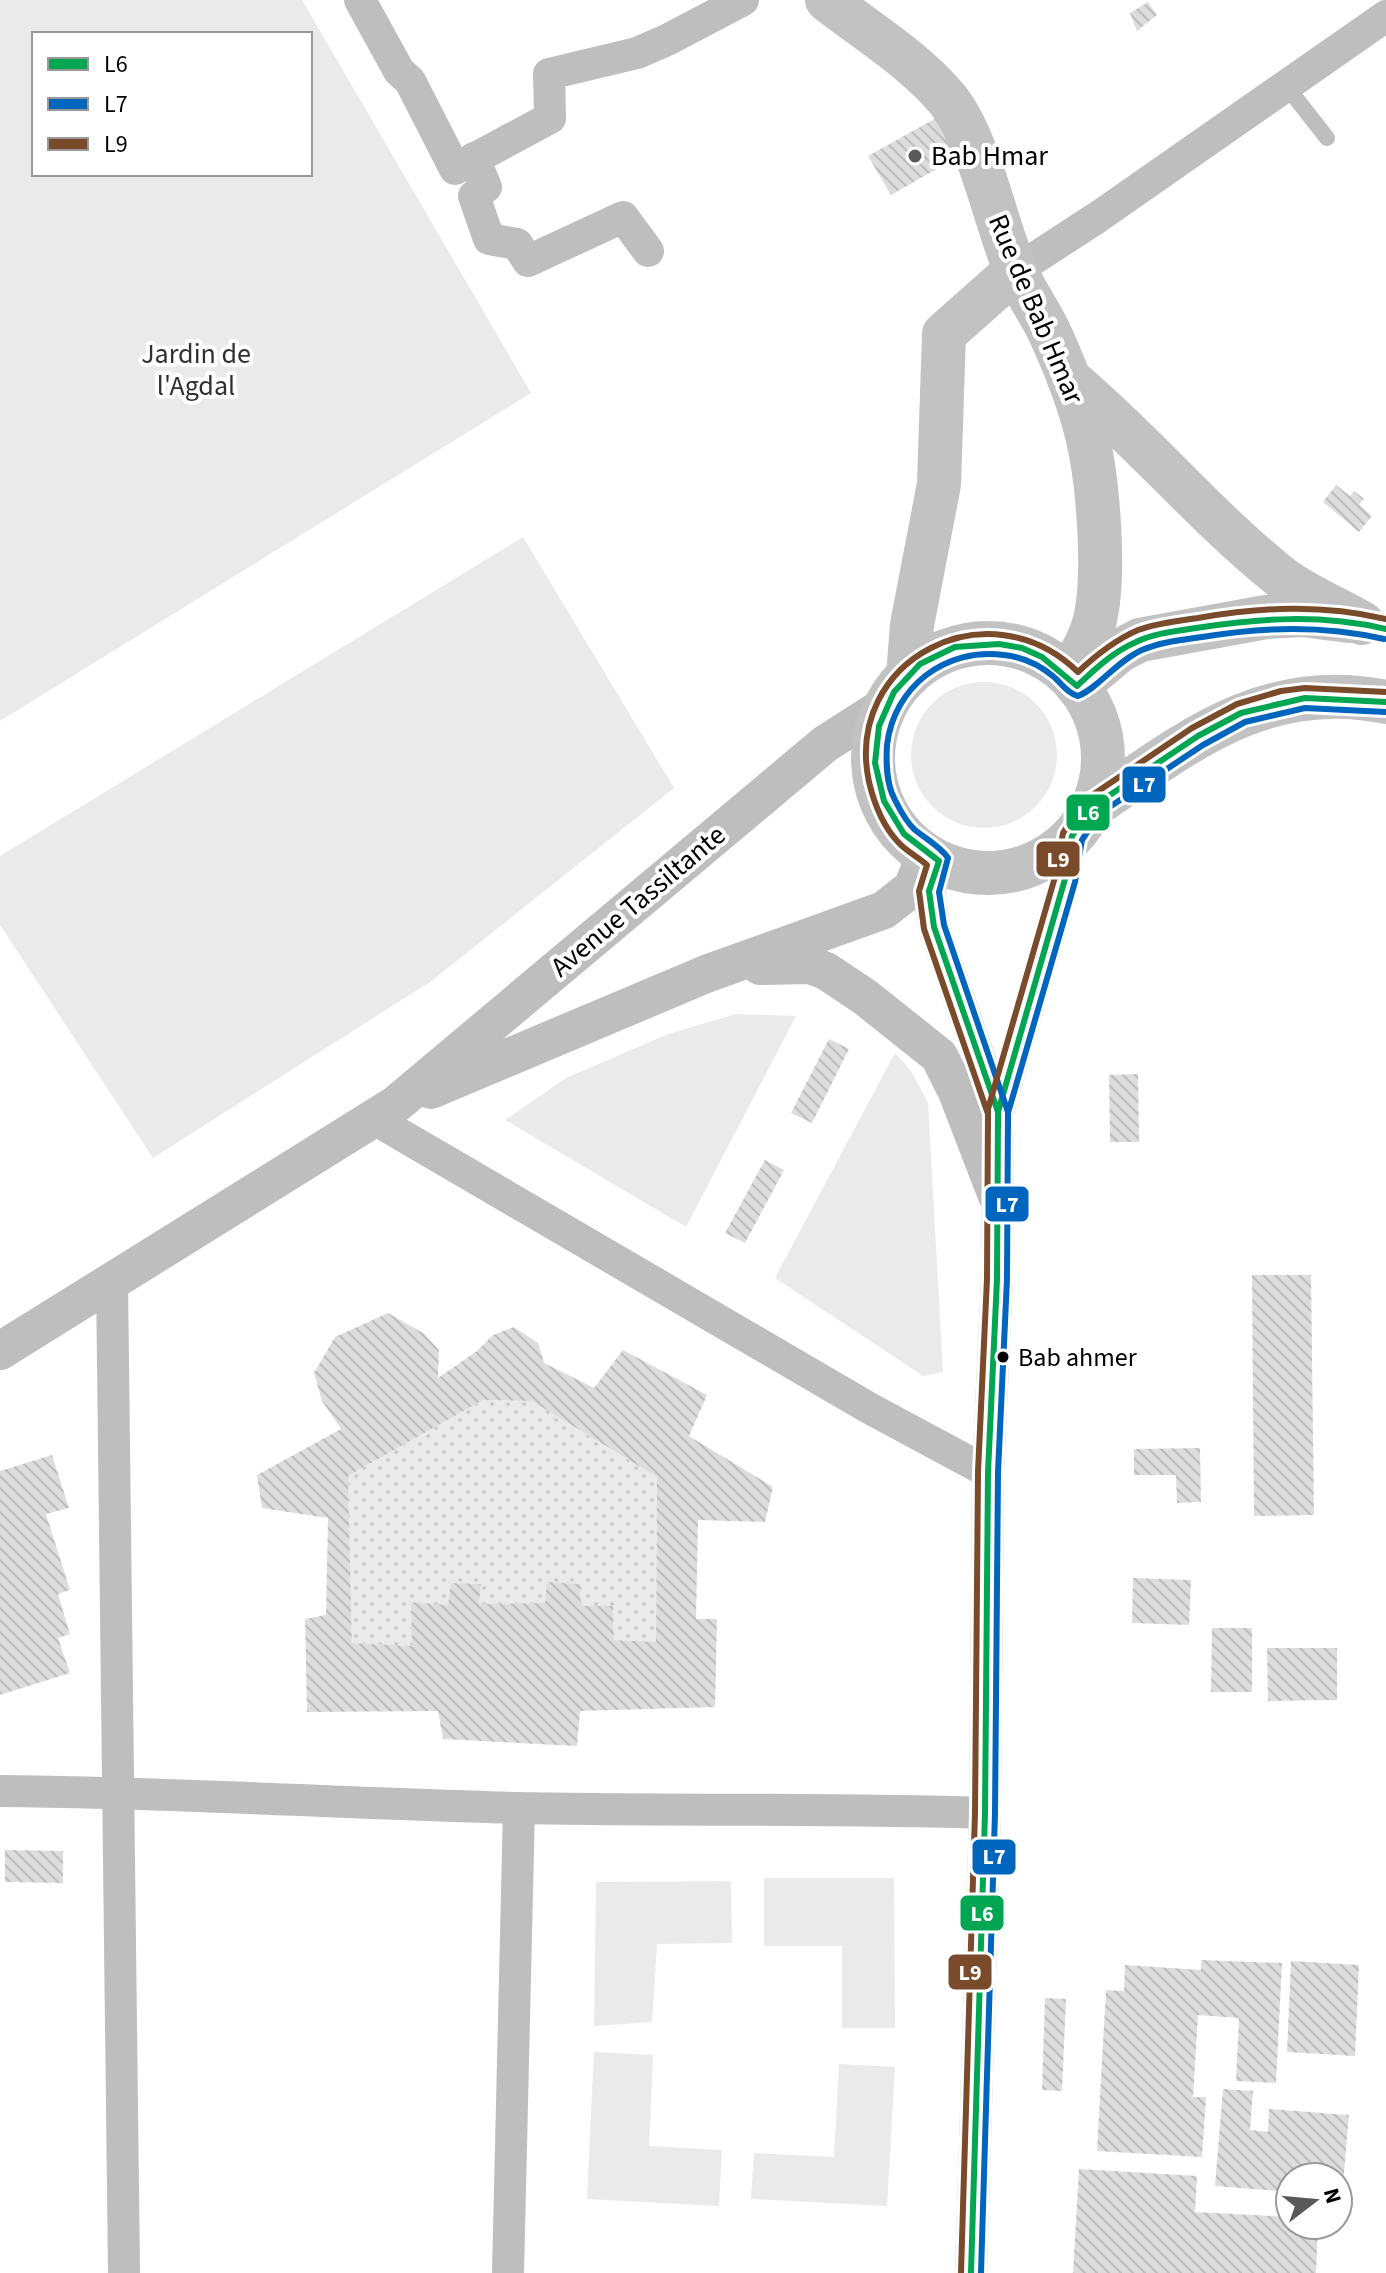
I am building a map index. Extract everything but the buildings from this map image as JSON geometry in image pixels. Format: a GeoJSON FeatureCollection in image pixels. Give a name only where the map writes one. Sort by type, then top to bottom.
{"type":"FeatureCollection","features":[{"type":"Feature","properties":{"kind":"main road","name":"Rue de Bab Hmar"},"geometry":{"type":"LineString","coordinates":[[827,0],[922,72],[950,103],[973,148],[1015,271],[1051,334],[1069,379],[1088,436],[1098,518],[1099,566],[1096,616],[1072,680]]}},
{"type":"Feature","properties":{"kind":"main road"},"geometry":{"type":"LineString","coordinates":[[1015,271],[944,334],[939,484],[897,690],[876,736],[874,753],[883,803],[901,832],[933,858],[977,872],[1003,872],[1041,860],[1082,822],[1198,736],[1241,713],[1305,698],[1386,702]]}},
{"type":"Feature","properties":{"kind":"main road"},"geometry":{"type":"LineString","coordinates":[[1069,379],[1110,413],[1208,513],[1280,576],[1374,626]]}},
{"type":"Feature","properties":{"kind":"main road"},"geometry":{"type":"LineString","coordinates":[[1072,680],[1140,640],[1266,617],[1302,615],[1374,626]]}},
{"type":"Feature","properties":{"kind":"main road"},"geometry":{"type":"LineString","coordinates":[[897,690],[936,655],[958,646],[1005,644],[1033,650],[1047,657],[1072,680],[1093,710],[1101,737],[1101,780],[1082,822]]}},
{"type":"Feature","properties":{"kind":"street"},"geometry":{"type":"LineString","coordinates":[[360,0],[399,71],[410,81],[455,169],[550,118],[549,74],[637,53],[743,0]]}},
{"type":"Feature","properties":{"kind":"street"},"geometry":{"type":"LineString","coordinates":[[1015,271],[1287,87],[1386,16]]}},
{"type":"Feature","properties":{"kind":"street"},"geometry":{"type":"LineString","coordinates":[[474,158],[486,187],[474,196],[489,239],[517,244],[528,261],[623,217],[648,251]]}},
{"type":"Feature","properties":{"kind":"street","name":"Avenue Tassiltante"},"geometry":{"type":"LineString","coordinates":[[0,1351],[384,1112],[825,744],[897,690]]}},
{"type":"Feature","properties":{"kind":"street"},"geometry":{"type":"LineString","coordinates":[[971,2273],[985,1813],[988,1472],[997,1279],[998,1112],[1082,822]]}},
{"type":"Feature","properties":{"kind":"street"},"geometry":{"type":"LineString","coordinates":[[933,858],[929,891],[934,927],[998,1112]]}},
{"type":"Feature","properties":{"kind":"street","name":"Avenue Tassiltante"},"geometry":{"type":"LineString","coordinates":[[384,1112],[706,974],[884,910],[912,888],[933,858]]}},
{"type":"Feature","properties":{"kind":"street"},"geometry":{"type":"LineString","coordinates":[[706,974],[778,964],[810,965],[826,971],[865,997],[939,1056],[957,1092],[997,1196]]}},
{"type":"Feature","properties":{"kind":"street"},"geometry":{"type":"LineString","coordinates":[[384,1112],[869,1408],[988,1472]]}},
{"type":"Feature","properties":{"kind":"street"},"geometry":{"type":"LineString","coordinates":[[112,1281],[124,2273]]}},
{"type":"Feature","properties":{"kind":"street"},"geometry":{"type":"LineString","coordinates":[[0,1791],[118,1792],[519,1808],[871,1809],[985,1813]]}},
{"type":"Feature","properties":{"kind":"street"},"geometry":{"type":"LineString","coordinates":[[508,2273],[519,1808]]}},
{"type":"Feature","properties":{"kind":"lane"},"geometry":{"type":"LineString","coordinates":[[1287,87],[1327,138]]}},
{"type":"Feature","properties":{"kind":"green space","name":"Jardin de l'Agdal"},"geometry":{"type":"Polygon","coordinates":[[[0,0],[302,0],[531,393],[0,721],[0,0]]]}},
{"type":"Feature","properties":{"kind":"green space"},"geometry":{"type":"Polygon","coordinates":[[[523,537],[674,788],[430,982],[153,1158],[0,925],[0,856],[523,537]]]}},
{"type":"Feature","properties":{"kind":"green space"},"geometry":{"type":"Polygon","coordinates":[[[984,682],[1012,688],[1035,704],[1051,727],[1057,755],[1051,783],[1035,806],[1012,822],[984,828],[956,822],[933,806],[917,783],[911,755],[917,727],[933,704],[956,688],[984,682]]]}},
{"type":"Feature","properties":{"kind":"green space"},"geometry":{"type":"Polygon","coordinates":[[[736,1014],[796,1016],[686,1227],[505,1120],[566,1078],[668,1034],[736,1014]]]}},
{"type":"Feature","properties":{"kind":"green space"},"geometry":{"type":"Polygon","coordinates":[[[895,1053],[911,1071],[928,1103],[943,1372],[923,1376],[775,1278],[895,1053]]]}},
{"type":"Feature","properties":{"kind":"green space"},"geometry":{"type":"Polygon","coordinates":[[[483,1400],[532,1401],[657,1477],[656,1642],[614,1640],[613,1606],[581,1606],[580,1584],[548,1582],[545,1603],[479,1604],[481,1584],[451,1583],[448,1605],[411,1602],[412,1646],[352,1643],[348,1476],[483,1400]]]}},
{"type":"Feature","properties":{"kind":"green space"},"geometry":{"type":"Polygon","coordinates":[[[764,1878],[894,1878],[895,2028],[842,2028],[842,1946],[764,1946],[764,1878]]]}},
{"type":"Feature","properties":{"kind":"green space"},"geometry":{"type":"Polygon","coordinates":[[[731,1881],[732,1943],[657,1944],[652,2022],[594,2026],[596,1882],[731,1881]]]}},
{"type":"Feature","properties":{"kind":"green space"},"geometry":{"type":"Polygon","coordinates":[[[594,2052],[653,2055],[649,2146],[722,2150],[719,2206],[587,2199],[594,2052]]]}},
{"type":"Feature","properties":{"kind":"green space"},"geometry":{"type":"Polygon","coordinates":[[[839,2064],[895,2067],[887,2206],[751,2199],[754,2153],[834,2157],[839,2064]]]}},
{"type":"Feature","properties":{"kind":"transit line","name":"L9"},"geometry":{"type":"LineString","coordinates":[[961,2273],[975,1813],[978,1472],[987,1279],[988,1114],[924,929],[919,891],[927,865],[898,842],[880,814],[869,782],[867,738],[878,701],[900,670],[930,648],[966,636],[1004,635],[1042,647],[1078,672],[1121,638],[1167,622],[1245,611],[1292,609],[1339,611],[1386,619]]}},
{"type":"Feature","properties":{"kind":"transit line","name":"L6"},"geometry":{"type":"LineString","coordinates":[[971,2273],[985,1813],[988,1472],[997,1279],[998,1112],[934,927],[929,891],[939,861],[904,834],[884,801],[875,763],[879,726],[894,692],[920,664],[955,647],[999,644],[1022,648],[1042,657],[1077,686],[1120,651],[1143,639],[1166,633],[1291,619],[1338,621],[1386,629]]}},
{"type":"Feature","properties":{"kind":"transit line","name":"L7"},"geometry":{"type":"LineString","coordinates":[[981,2273],[995,1813],[998,1472],[1007,1279],[1008,1112],[944,925],[939,892],[948,858],[909,824],[892,794],[887,773],[887,745],[892,724],[900,705],[926,675],[943,665],[982,654],[1024,660],[1043,669],[1078,696],[1133,655],[1149,647],[1172,642],[1248,631],[1293,629],[1338,631],[1384,639]]}},
{"type":"Feature","properties":{"kind":"transit line","name":"L9"},"geometry":{"type":"LineString","coordinates":[[988,1127],[988,1109],[1055,877],[1063,833],[1085,800],[1192,728],[1237,704],[1281,691],[1305,688],[1386,692]]}},
{"type":"Feature","properties":{"kind":"transit line","name":"L6"},"geometry":{"type":"LineString","coordinates":[[998,1127],[998,1112],[1065,879],[1072,836],[1092,807],[1198,736],[1241,713],[1305,698],[1386,702]]}},
{"type":"Feature","properties":{"kind":"transit line","name":"L7"},"geometry":{"type":"LineString","coordinates":[[1008,1127],[1008,1113],[1075,882],[1082,840],[1099,814],[1203,745],[1245,722],[1305,708],[1386,712]]}},
{"type":"Feature","properties":{"kind":"place","name":"Bab Hmar"},"geometry":{"type":"Point","coordinates":[915,156]}},
{"type":"Feature","properties":{"kind":"place","name":"Bab ahmer"},"geometry":{"type":"Point","coordinates":[1003,1357]}}]}
